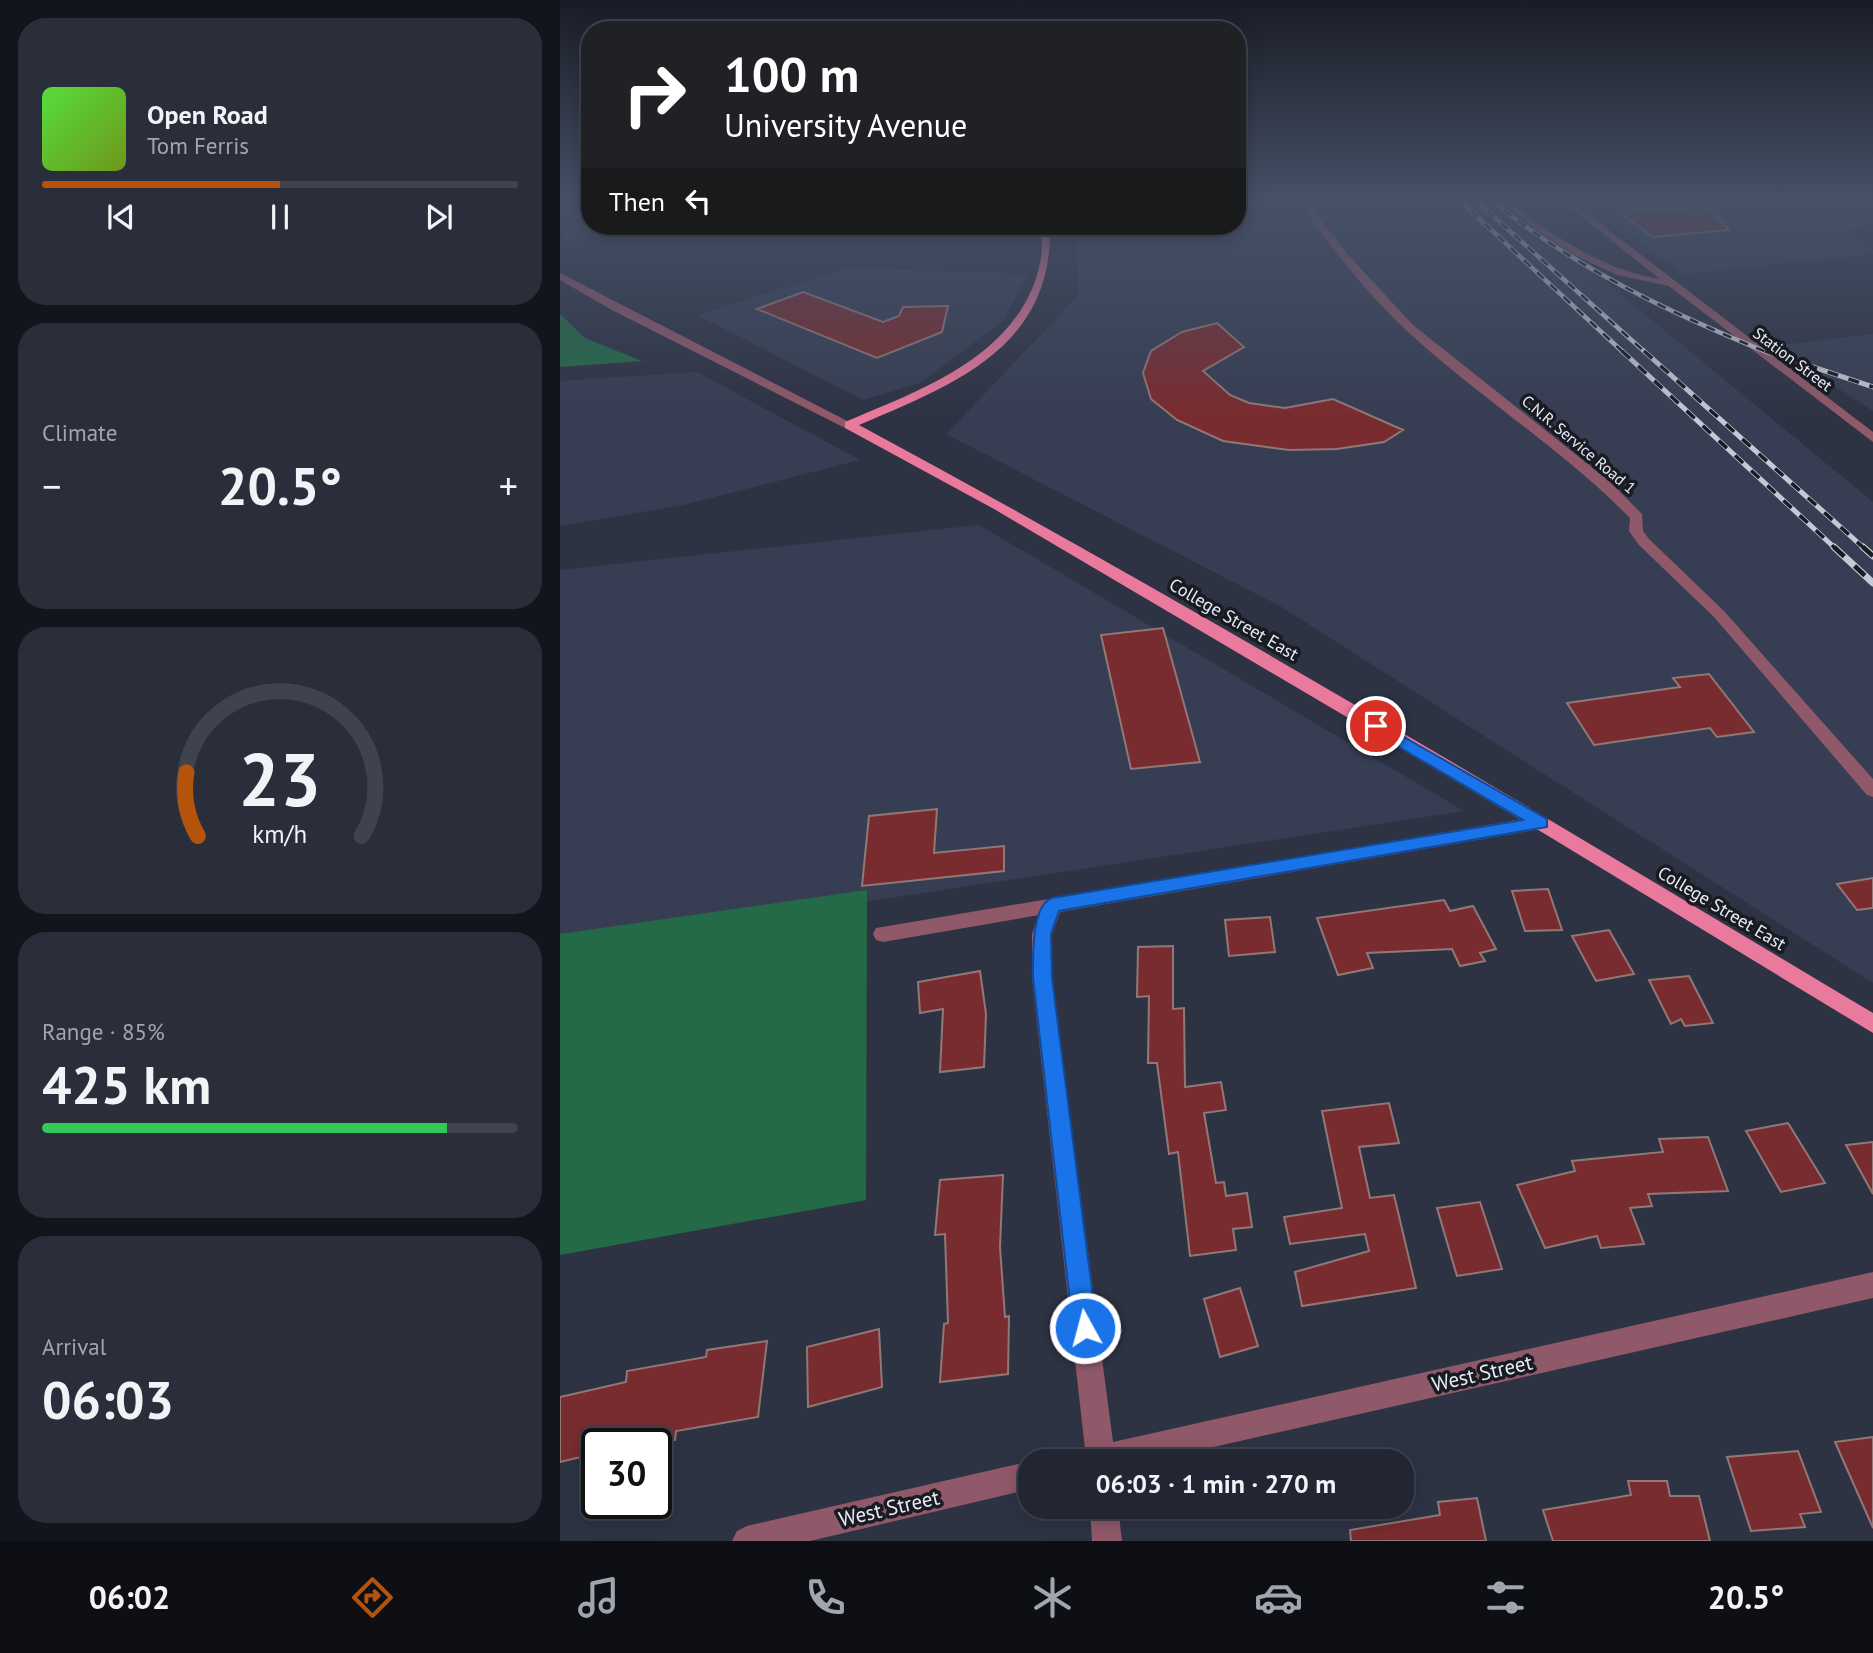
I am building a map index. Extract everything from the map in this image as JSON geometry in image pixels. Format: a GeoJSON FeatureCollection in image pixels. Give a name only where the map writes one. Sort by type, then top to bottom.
{"type":"FeatureCollection","features":[{"type":"Feature","properties":{"kind":"main road"},"geometry":{"type":"LineString","coordinates":[[849,425],[984,359],[1012,332],[1032,299],[1042,271]]}},
{"type":"Feature","properties":{"kind":"main road","name":"College Street East"},"geometry":{"type":"LineString","coordinates":[[849,425],[999,506],[1541,823],[1873,1024]]}},
{"type":"Feature","properties":{"kind":"street","name":"C.N.R. Service Road 1"},"geometry":{"type":"LineString","coordinates":[[1358,271],[1409,327],[1603,483],[1637,517],[1636,531],[1644,542],[1719,614],[1873,791]]}},
{"type":"Feature","properties":{"kind":"street"},"geometry":{"type":"LineString","coordinates":[[1612,271],[1669,283]]}},
{"type":"Feature","properties":{"kind":"street","name":"Station Street"},"geometry":{"type":"LineString","coordinates":[[1654,271],[1873,438]]}},
{"type":"Feature","properties":{"kind":"street","name":"College Street East"},"geometry":{"type":"LineString","coordinates":[[560,276],[614,307],[849,425]]}},
{"type":"Feature","properties":{"kind":"street"},"geometry":{"type":"LineString","coordinates":[[883,934],[1541,823]]}},
{"type":"Feature","properties":{"kind":"street"},"geometry":{"type":"LineString","coordinates":[[1052,905],[1042,934],[1042,978],[1097,1449]]}},
{"type":"Feature","properties":{"kind":"street","name":"West Street"},"geometry":{"type":"LineString","coordinates":[[1151,1449],[1873,1285]]}},
{"type":"Feature","properties":{"kind":"street","name":"West Street"},"geometry":{"type":"LineString","coordinates":[[747,1541],[1018,1478]]}},
{"type":"Feature","properties":{"kind":"street"},"geometry":{"type":"LineString","coordinates":[[1105,1519],[1107,1541]]}},
{"type":"Feature","properties":{"kind":"shaded area"},"geometry":{"type":"Polygon","coordinates":[[[839,271],[1028,274],[1003,321],[920,383],[863,400],[697,315],[839,271]]]}},
{"type":"Feature","properties":{"kind":"shaded area"},"geometry":{"type":"Polygon","coordinates":[[[1077,271],[1592,271],[1873,502],[1873,983],[1280,606],[946,434],[1078,296],[1077,271]]]}},
{"type":"Feature","properties":{"kind":"shaded area"},"geometry":{"type":"Polygon","coordinates":[[[1678,271],[1711,271],[1682,274],[1678,271]]]}},
{"type":"Feature","properties":{"kind":"shaded area"},"geometry":{"type":"Polygon","coordinates":[[[1873,334],[1873,411],[1772,346],[1873,334]]]}},
{"type":"Feature","properties":{"kind":"shaded area"},"geometry":{"type":"Polygon","coordinates":[[[697,372],[860,460],[683,505],[560,526],[560,381],[697,372]]]}},
{"type":"Feature","properties":{"kind":"shaded area"},"geometry":{"type":"Polygon","coordinates":[[[979,525],[1464,811],[560,948],[560,570],[979,525]]]}},
{"type":"Feature","properties":{"kind":"green space"},"geometry":{"type":"Polygon","coordinates":[[[560,314],[585,338],[642,361],[560,367],[560,314]]]}},
{"type":"Feature","properties":{"kind":"green space"},"geometry":{"type":"Polygon","coordinates":[[[867,890],[866,1200],[560,1255],[560,934],[867,890]]]}},
{"type":"Feature","properties":{"kind":"building"},"geometry":{"type":"Polygon","coordinates":[[[803,292],[883,322],[899,316],[903,307],[948,306],[942,332],[877,358],[757,309],[803,292]]]}},
{"type":"Feature","properties":{"kind":"building"},"geometry":{"type":"Polygon","coordinates":[[[1217,323],[1244,347],[1203,371],[1230,395],[1249,403],[1285,408],[1333,399],[1403,430],[1384,442],[1337,449],[1289,450],[1223,441],[1177,420],[1151,399],[1143,373],[1151,351],[1182,332],[1217,323]]]}},
{"type":"Feature","properties":{"kind":"building"},"geometry":{"type":"Polygon","coordinates":[[[1163,628],[1200,762],[1131,769],[1101,635],[1163,628]]]}},
{"type":"Feature","properties":{"kind":"building"},"geometry":{"type":"Polygon","coordinates":[[[1709,674],[1754,732],[1717,737],[1710,728],[1594,745],[1567,703],[1680,687],[1673,678],[1709,674]]]}},
{"type":"Feature","properties":{"kind":"building"},"geometry":{"type":"Polygon","coordinates":[[[937,809],[934,853],[1004,846],[1004,871],[862,886],[869,816],[937,809]]]}},
{"type":"Feature","properties":{"kind":"building"},"geometry":{"type":"Polygon","coordinates":[[[1873,878],[1873,908],[1857,910],[1837,884],[1873,878]]]}},
{"type":"Feature","properties":{"kind":"building"},"geometry":{"type":"Polygon","coordinates":[[[1548,889],[1562,930],[1525,931],[1512,891],[1548,889]]]}},
{"type":"Feature","properties":{"kind":"building"},"geometry":{"type":"Polygon","coordinates":[[[1444,900],[1450,911],[1473,906],[1496,949],[1480,953],[1485,961],[1460,966],[1452,949],[1367,953],[1373,968],[1338,975],[1317,918],[1444,900]]]}},
{"type":"Feature","properties":{"kind":"building"},"geometry":{"type":"Polygon","coordinates":[[[1270,917],[1275,952],[1229,956],[1225,920],[1270,917]]]}},
{"type":"Feature","properties":{"kind":"building"},"geometry":{"type":"Polygon","coordinates":[[[1609,930],[1634,974],[1596,981],[1572,936],[1609,930]]]}},
{"type":"Feature","properties":{"kind":"building"},"geometry":{"type":"Polygon","coordinates":[[[1173,946],[1173,1009],[1184,1008],[1185,1087],[1221,1082],[1226,1110],[1204,1113],[1216,1183],[1224,1182],[1226,1196],[1247,1193],[1252,1227],[1233,1229],[1236,1250],[1190,1256],[1178,1152],[1169,1154],[1157,1063],[1148,1063],[1149,996],[1137,997],[1138,947],[1173,946]]]}},
{"type":"Feature","properties":{"kind":"building"},"geometry":{"type":"Polygon","coordinates":[[[980,971],[986,1014],[984,1067],[940,1072],[943,1009],[920,1013],[918,982],[980,971]]]}},
{"type":"Feature","properties":{"kind":"building"},"geometry":{"type":"Polygon","coordinates":[[[1689,976],[1713,1023],[1685,1026],[1681,1019],[1671,1024],[1649,980],[1689,976]]]}},
{"type":"Feature","properties":{"kind":"building"},"geometry":{"type":"Polygon","coordinates":[[[1389,1103],[1399,1143],[1359,1147],[1370,1198],[1394,1195],[1416,1288],[1302,1306],[1295,1272],[1369,1251],[1365,1234],[1290,1244],[1284,1217],[1342,1208],[1322,1111],[1389,1103]]]}},
{"type":"Feature","properties":{"kind":"building"},"geometry":{"type":"Polygon","coordinates":[[[1788,1123],[1825,1183],[1781,1192],[1746,1131],[1788,1123]]]}},
{"type":"Feature","properties":{"kind":"building"},"geometry":{"type":"Polygon","coordinates":[[[1708,1137],[1728,1191],[1648,1194],[1652,1206],[1630,1208],[1644,1244],[1601,1248],[1597,1236],[1545,1248],[1517,1185],[1575,1171],[1572,1161],[1663,1152],[1659,1139],[1708,1137]]]}},
{"type":"Feature","properties":{"kind":"building"},"geometry":{"type":"Polygon","coordinates":[[[1873,1142],[1873,1194],[1846,1145],[1873,1142]]]}},
{"type":"Feature","properties":{"kind":"building"},"geometry":{"type":"Polygon","coordinates":[[[1003,1175],[1000,1247],[1005,1317],[1009,1316],[1008,1374],[940,1382],[944,1324],[948,1323],[945,1234],[935,1235],[940,1180],[1003,1175]]]}},
{"type":"Feature","properties":{"kind":"building"},"geometry":{"type":"Polygon","coordinates":[[[1480,1202],[1502,1269],[1457,1276],[1437,1208],[1480,1202]]]}},
{"type":"Feature","properties":{"kind":"building"},"geometry":{"type":"Polygon","coordinates":[[[1240,1288],[1258,1346],[1220,1357],[1204,1299],[1240,1288]]]}},
{"type":"Feature","properties":{"kind":"building"},"geometry":{"type":"Polygon","coordinates":[[[879,1329],[882,1387],[808,1407],[807,1347],[879,1329]]]}},
{"type":"Feature","properties":{"kind":"building"},"geometry":{"type":"Polygon","coordinates":[[[767,1341],[758,1417],[676,1431],[675,1440],[672,1441],[672,1428],[581,1428],[581,1457],[560,1462],[560,1397],[626,1382],[627,1371],[706,1357],[707,1350],[767,1341]]]}},
{"type":"Feature","properties":{"kind":"building"},"geometry":{"type":"Polygon","coordinates":[[[1873,1437],[1873,1528],[1835,1442],[1873,1437]]]}},
{"type":"Feature","properties":{"kind":"building"},"geometry":{"type":"Polygon","coordinates":[[[1798,1451],[1821,1512],[1800,1514],[1805,1527],[1751,1531],[1727,1457],[1798,1451]]]}},
{"type":"Feature","properties":{"kind":"building"},"geometry":{"type":"Polygon","coordinates":[[[1628,1481],[1667,1481],[1670,1496],[1699,1496],[1710,1541],[1553,1541],[1543,1510],[1631,1495],[1628,1481]]]}},
{"type":"Feature","properties":{"kind":"building"},"geometry":{"type":"Polygon","coordinates":[[[1477,1498],[1486,1541],[1351,1541],[1350,1530],[1440,1515],[1438,1502],[1477,1498]]]}},
{"type":"Feature","properties":{"kind":"railway"},"geometry":{"type":"LineString","coordinates":[[1536,271],[1624,353]]}},
{"type":"Feature","properties":{"kind":"railway"},"geometry":{"type":"LineString","coordinates":[[1554,271],[1646,353]]}},
{"type":"Feature","properties":{"kind":"railway"},"geometry":{"type":"LineString","coordinates":[[1595,271],[1659,305],[1769,353]]}},
{"type":"Feature","properties":{"kind":"railway"},"geometry":{"type":"LineString","coordinates":[[1622,351],[1836,549]]}},
{"type":"Feature","properties":{"kind":"railway"},"geometry":{"type":"LineString","coordinates":[[1644,351],[1865,549]]}},
{"type":"Feature","properties":{"kind":"railway"},"geometry":{"type":"LineString","coordinates":[[1765,351],[1873,387]]}},
{"type":"Feature","properties":{"kind":"railway"},"geometry":{"type":"LineString","coordinates":[[1834,547],[1873,583]]}},
{"type":"Feature","properties":{"kind":"railway"},"geometry":{"type":"LineString","coordinates":[[1863,547],[1873,556]]}},
{"type":"Feature","properties":{"kind":"route"},"geometry":{"type":"LineString","coordinates":[[1085,1328],[1042,978],[1042,934],[1052,905],[1541,823],[1376,726]]}}]}
